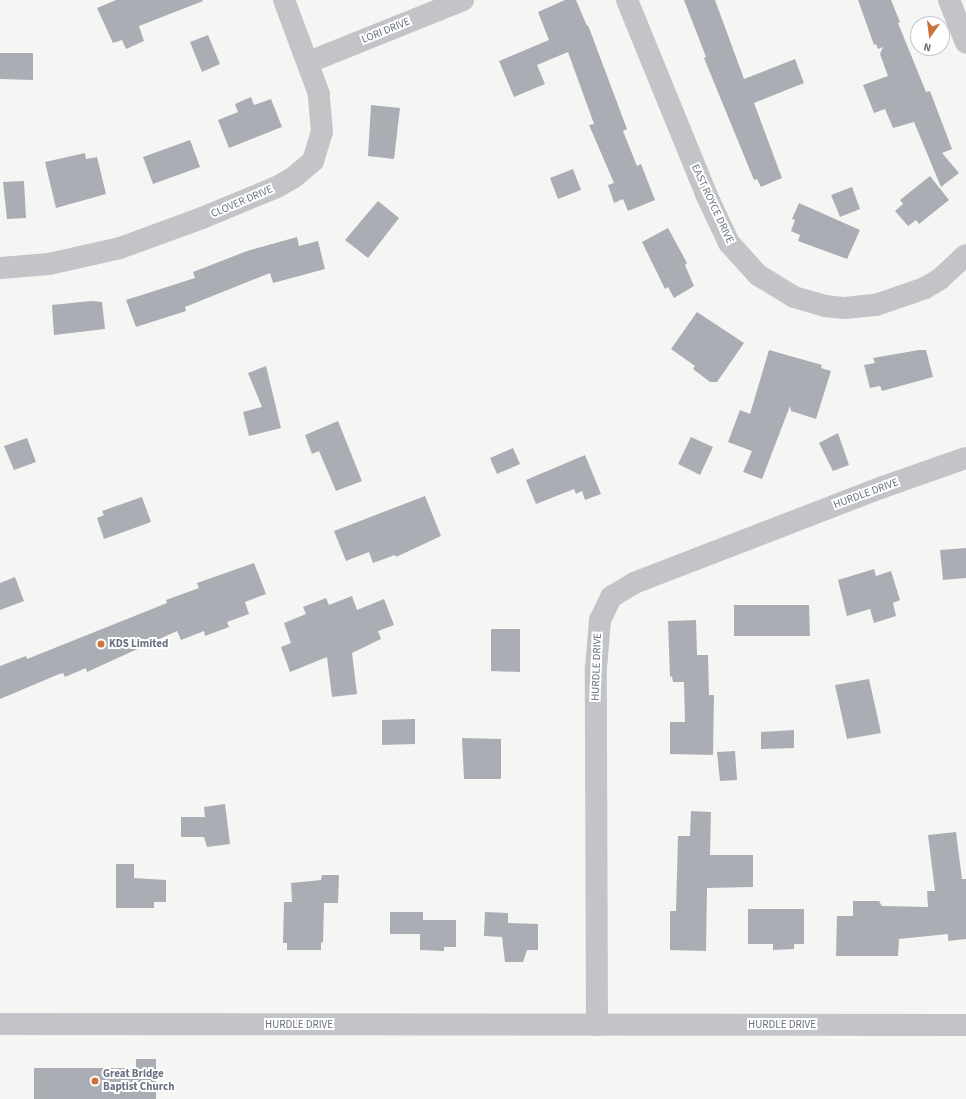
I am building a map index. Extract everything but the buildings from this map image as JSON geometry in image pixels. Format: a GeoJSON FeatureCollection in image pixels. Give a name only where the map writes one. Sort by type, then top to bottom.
{"type":"FeatureCollection","features":[{"type":"Feature","properties":{"kind":"street","name":"CLOVER DRIVE"},"geometry":{"type":"LineString","coordinates":[[0,268],[49,264],[120,248],[202,218],[294,178],[313,161],[322,132],[319,94],[309,62],[284,0]]}},
{"type":"Feature","properties":{"kind":"street","name":"LORI DRIVE"},"geometry":{"type":"LineString","coordinates":[[309,62],[463,0]]}},
{"type":"Feature","properties":{"kind":"street","name":"EAST ROYCE DRIVE"},"geometry":{"type":"LineString","coordinates":[[627,0],[706,194],[729,242],[741,258],[758,275],[794,297],[825,306],[845,308],[876,305],[908,295],[940,279],[966,255]]}},
{"type":"Feature","properties":{"kind":"street"},"geometry":{"type":"LineString","coordinates":[[949,0],[966,43]]}},
{"type":"Feature","properties":{"kind":"street","name":"HURDLE DRIVE"},"geometry":{"type":"LineString","coordinates":[[598,1025],[596,668],[600,620],[611,597],[634,583],[884,487],[966,458]]}},
{"type":"Feature","properties":{"kind":"street","name":"HURDLE DRIVE"},"geometry":{"type":"LineString","coordinates":[[0,1024],[966,1025]]}},
{"type":"Feature","properties":{"kind":"place","name":"KDS Limited"},"geometry":{"type":"Point","coordinates":[101,644]}},
{"type":"Feature","properties":{"kind":"place","name":"Great Bridge Baptist Church"},"geometry":{"type":"Point","coordinates":[95,1081]}}]}
